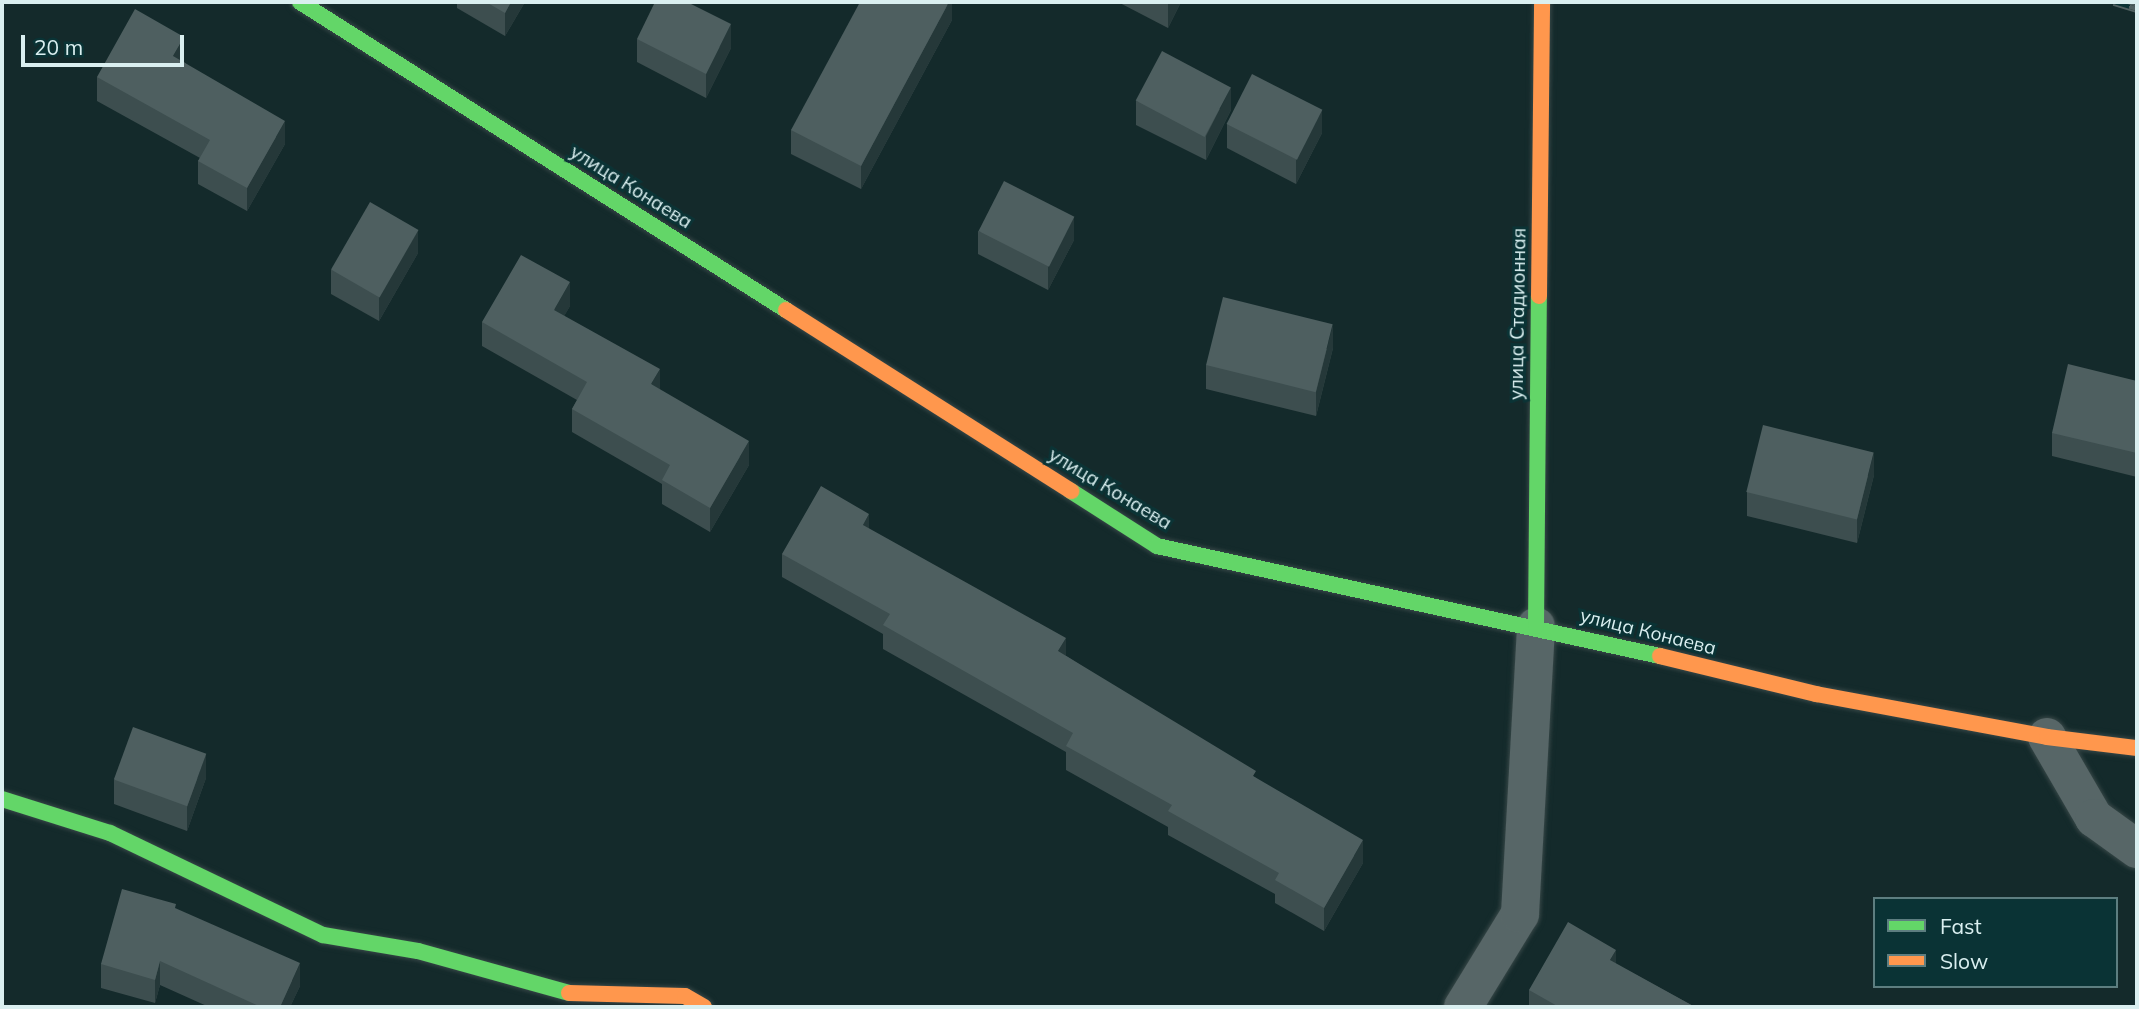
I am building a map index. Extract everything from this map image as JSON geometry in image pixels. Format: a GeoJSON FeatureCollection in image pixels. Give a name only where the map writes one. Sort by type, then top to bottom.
{"type":"FeatureCollection","features":[{"type":"Feature","properties":{"kind":"street","name":"улица Конаева"},"geometry":{"type":"LineString","coordinates":[[300,2],[1157,546],[1536,626],[1816,694],[2047,737],[2137,748]]}},
{"type":"Feature","properties":{"kind":"street","name":"улица Стадионная"},"geometry":{"type":"LineString","coordinates":[[1536,626],[1542,2]]}},
{"type":"Feature","properties":{"kind":"street"},"geometry":{"type":"LineString","coordinates":[[1463,1007],[1520,914],[1536,626]]}},
{"type":"Feature","properties":{"kind":"street"},"geometry":{"type":"LineString","coordinates":[[2047,737],[2094,818],[2137,849]]}},
{"type":"Feature","properties":{"kind":"street"},"geometry":{"type":"LineString","coordinates":[[2,799],[110,833],[323,935],[418,951],[563,993],[685,996],[704,1007]]}},
{"type":"Feature","properties":{"kind":"building"},"geometry":{"type":"Polygon","coordinates":[[[486,2],[511,2],[505,13],[486,2]]]}},
{"type":"Feature","properties":{"kind":"building"},"geometry":{"type":"Polygon","coordinates":[[[655,2],[687,2],[731,24],[706,74],[637,39],[655,2]]]}},
{"type":"Feature","properties":{"kind":"building"},"geometry":{"type":"Polygon","coordinates":[[[860,2],[949,2],[861,166],[791,130],[860,2]]]}},
{"type":"Feature","properties":{"kind":"building"},"geometry":{"type":"Polygon","coordinates":[[[135,9],[184,37],[173,56],[285,121],[247,188],[198,161],[210,140],[97,77],[135,9]]]}},
{"type":"Feature","properties":{"kind":"building"},"geometry":{"type":"Polygon","coordinates":[[[1162,51],[1231,88],[1205,137],[1136,100],[1162,51]]]}},
{"type":"Feature","properties":{"kind":"building"},"geometry":{"type":"Polygon","coordinates":[[[1252,74],[1322,110],[1297,160],[1227,124],[1252,74]]]}},
{"type":"Feature","properties":{"kind":"building"},"geometry":{"type":"Polygon","coordinates":[[[1004,181],[1074,217],[1049,267],[979,231],[1004,181]]]}},
{"type":"Feature","properties":{"kind":"building"},"geometry":{"type":"Polygon","coordinates":[[[370,202],[418,230],[379,298],[331,270],[370,202]]]}},
{"type":"Feature","properties":{"kind":"building"},"geometry":{"type":"Polygon","coordinates":[[[521,255],[570,282],[554,310],[660,369],[651,384],[749,441],[710,508],[662,480],[670,465],[572,409],[587,382],[482,322],[521,255]]]}},
{"type":"Feature","properties":{"kind":"building"},"geometry":{"type":"Polygon","coordinates":[[[1223,297],[1333,324],[1316,392],[1206,365],[1223,297]]]}},
{"type":"Feature","properties":{"kind":"building"},"geometry":{"type":"Polygon","coordinates":[[[2068,364],[2137,381],[2137,453],[2052,433],[2068,364]]]}},
{"type":"Feature","properties":{"kind":"building"},"geometry":{"type":"Polygon","coordinates":[[[1763,425],[1874,453],[1857,520],[1746,492],[1763,425]]]}},
{"type":"Feature","properties":{"kind":"building"},"geometry":{"type":"Polygon","coordinates":[[[821,486],[869,514],[863,525],[1066,638],[1058,651],[1256,771],[1253,776],[1363,840],[1324,908],[1275,880],[1279,873],[1168,811],[1172,805],[1066,746],[1073,733],[883,625],[890,614],[782,554],[821,486]]]}},
{"type":"Feature","properties":{"kind":"building"},"geometry":{"type":"Polygon","coordinates":[[[133,727],[206,754],[187,806],[114,780],[133,727]]]}},
{"type":"Feature","properties":{"kind":"building"},"geometry":{"type":"Polygon","coordinates":[[[122,889],[176,904],[175,908],[300,963],[280,1007],[261,1007],[160,961],[155,980],[101,964],[122,889]]]}},
{"type":"Feature","properties":{"kind":"building"},"geometry":{"type":"Polygon","coordinates":[[[1568,922],[1616,950],[1610,960],[1695,1007],[1559,1007],[1529,990],[1568,922]]]}},
{"type":"Feature","properties":{"kind":"railway"},"geometry":{"type":"LineString","coordinates":[[2114,2],[2137,9]]}},
{"type":"Feature","properties":{"kind":"traffic: fast"},"geometry":{"type":"LineString","coordinates":[[300,2],[786,310]]}},
{"type":"Feature","properties":{"kind":"traffic: fast"},"geometry":{"type":"LineString","coordinates":[[1536,626],[1539,296]]}},
{"type":"Feature","properties":{"kind":"traffic: fast"},"geometry":{"type":"LineString","coordinates":[[1071,491],[1157,546],[1660,656]]}},
{"type":"Feature","properties":{"kind":"traffic: fast"},"geometry":{"type":"LineString","coordinates":[[2,799],[110,833],[323,935],[418,951],[569,993]]}},
{"type":"Feature","properties":{"kind":"traffic: slow"},"geometry":{"type":"LineString","coordinates":[[1539,296],[1542,2]]}},
{"type":"Feature","properties":{"kind":"traffic: slow"},"geometry":{"type":"LineString","coordinates":[[786,310],[1071,491]]}},
{"type":"Feature","properties":{"kind":"traffic: slow"},"geometry":{"type":"LineString","coordinates":[[1660,656],[1816,694],[2047,737],[2137,748]]}},
{"type":"Feature","properties":{"kind":"traffic: slow"},"geometry":{"type":"LineString","coordinates":[[569,993],[685,996],[704,1007]]}}]}
